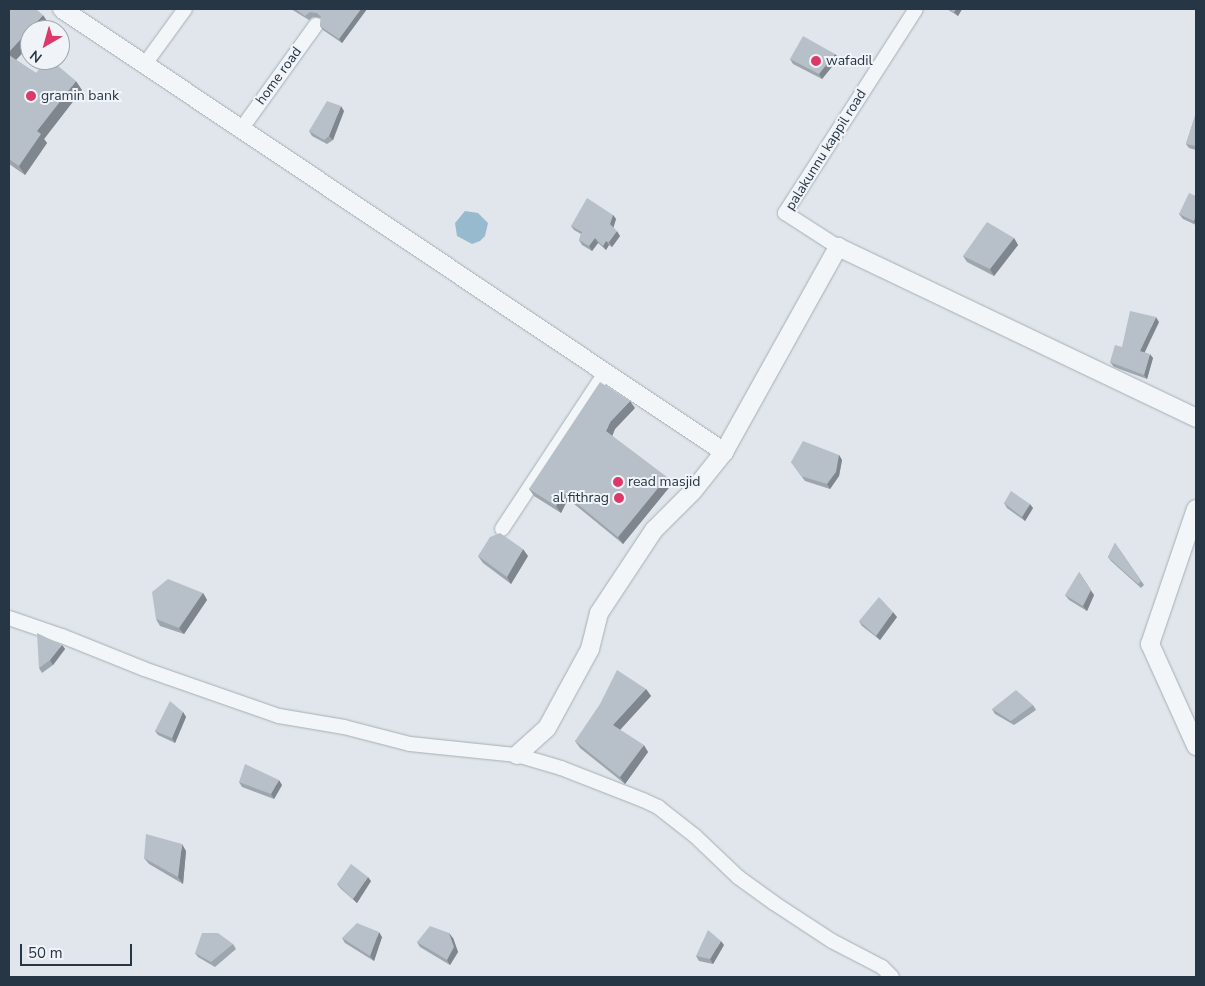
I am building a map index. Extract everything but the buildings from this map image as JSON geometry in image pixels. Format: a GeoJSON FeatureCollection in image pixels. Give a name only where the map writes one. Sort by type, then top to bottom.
{"type":"FeatureCollection","features":[{"type":"Feature","properties":{"kind":"street"},"geometry":{"type":"LineString","coordinates":[[62,9],[724,452]]}},
{"type":"Feature","properties":{"kind":"street"},"geometry":{"type":"LineString","coordinates":[[145,64],[185,9]]}},
{"type":"Feature","properties":{"kind":"street","name":"palakunnu kappil road"},"geometry":{"type":"LineString","coordinates":[[838,247],[785,214],[916,9]]}},
{"type":"Feature","properties":{"kind":"street","name":"home road"},"geometry":{"type":"LineString","coordinates":[[242,128],[316,25]]}},
{"type":"Feature","properties":{"kind":"street"},"geometry":{"type":"LineString","coordinates":[[517,755],[547,728],[590,649],[599,613],[654,530],[693,491],[724,452],[838,247],[1196,418]]}},
{"type":"Feature","properties":{"kind":"street"},"geometry":{"type":"LineString","coordinates":[[502,528],[605,373]]}},
{"type":"Feature","properties":{"kind":"street"},"geometry":{"type":"LineString","coordinates":[[1196,509],[1150,644],[1196,746]]}},
{"type":"Feature","properties":{"kind":"street"},"geometry":{"type":"LineString","coordinates":[[9,618],[62,636],[144,669],[279,716],[344,727],[410,744],[517,755],[561,768],[658,807],[695,836],[738,877],[832,941],[882,967],[892,977]]}},
{"type":"Feature","properties":{"kind":"water"},"geometry":{"type":"Polygon","coordinates":[[[465,211],[478,213],[488,223],[485,236],[480,241],[472,244],[457,236],[455,223],[465,211]]]}},
{"type":"Feature","properties":{"kind":"place","name":"wafadil"},"geometry":{"type":"Point","coordinates":[816,61]}},
{"type":"Feature","properties":{"kind":"place","name":"gramin bank"},"geometry":{"type":"Point","coordinates":[31,96]}},
{"type":"Feature","properties":{"kind":"place","name":"read masjid"},"geometry":{"type":"Point","coordinates":[618,482]}},
{"type":"Feature","properties":{"kind":"place","name":"al fithrag"},"geometry":{"type":"Point","coordinates":[619,498]}}]}
